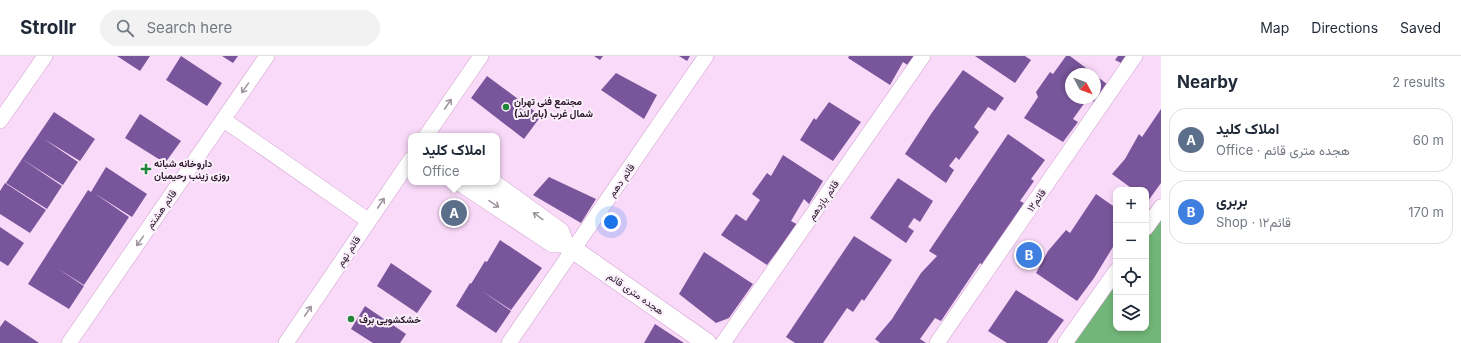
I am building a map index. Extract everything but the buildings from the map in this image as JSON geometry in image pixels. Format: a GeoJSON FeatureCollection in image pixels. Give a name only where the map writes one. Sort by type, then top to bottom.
{"type":"FeatureCollection","features":[{"type":"Feature","properties":{"kind":"street"},"geometry":{"type":"LineString","coordinates":[[0,121],[45,56]]}},
{"type":"Feature","properties":{"kind":"street","name":"قائم هشتم"},"geometry":{"type":"LineString","coordinates":[[69,343],[267,56]]}},
{"type":"Feature","properties":{"kind":"street"},"geometry":{"type":"LineString","coordinates":[[429,133],[481,56]]}},
{"type":"Feature","properties":{"kind":"street","name":"قائم دهم"},"geometry":{"type":"LineString","coordinates":[[509,343],[569,246],[706,56]]}},
{"type":"Feature","properties":{"kind":"street","name":"قائم یازدهم"},"geometry":{"type":"LineString","coordinates":[[723,343],[923,56]]}},
{"type":"Feature","properties":{"kind":"street","name":"قائم۱۲"},"geometry":{"type":"LineString","coordinates":[[937,343],[1135,56]]}},
{"type":"Feature","properties":{"kind":"street"},"geometry":{"type":"LineString","coordinates":[[224,120],[369,221]]}},
{"type":"Feature","properties":{"kind":"street","name":"قائم نهم"},"geometry":{"type":"LineString","coordinates":[[286,343],[408,163]]}},
{"type":"Feature","properties":{"kind":"street","name":"هجده متری قائم"},"geometry":{"type":"LineString","coordinates":[[466,185],[553,243],[569,246]]}},
{"type":"Feature","properties":{"kind":"street","name":"هجده متری قائم"},"geometry":{"type":"LineString","coordinates":[[495,185],[560,232],[569,246],[707,343]]}},
{"type":"Feature","properties":{"kind":"street"},"geometry":{"type":"LineString","coordinates":[[1149,224],[1161,207]]}},
{"type":"Feature","properties":{"kind":"street"},"geometry":{"type":"LineString","coordinates":[[1065,343],[1113,275]]}},
{"type":"Feature","properties":{"kind":"green space"},"geometry":{"type":"Polygon","coordinates":[[[1161,207],[1161,343],[1065,343],[1113,275],[1113,331],[1149,331],[1149,224],[1161,207]]]}},
{"type":"Feature","properties":{"kind":"place","name":"مجتمع فنی تهران شمال غرب (بام لند)"},"geometry":{"type":"Point","coordinates":[506,107]}},
{"type":"Feature","properties":{"kind":"place","name":"داروخانه شبانه روزی زینب رحیمیان"},"geometry":{"type":"Point","coordinates":[146,169]}},
{"type":"Feature","properties":{"kind":"place","name":"املاک کلید"},"geometry":{"type":"Point","coordinates":[454,213]}},
{"type":"Feature","properties":{"kind":"place","name":"بربری"},"geometry":{"type":"Point","coordinates":[1029,255]}},
{"type":"Feature","properties":{"kind":"place","name":"خشکشویی برف"},"geometry":{"type":"Point","coordinates":[351,319]}}]}
